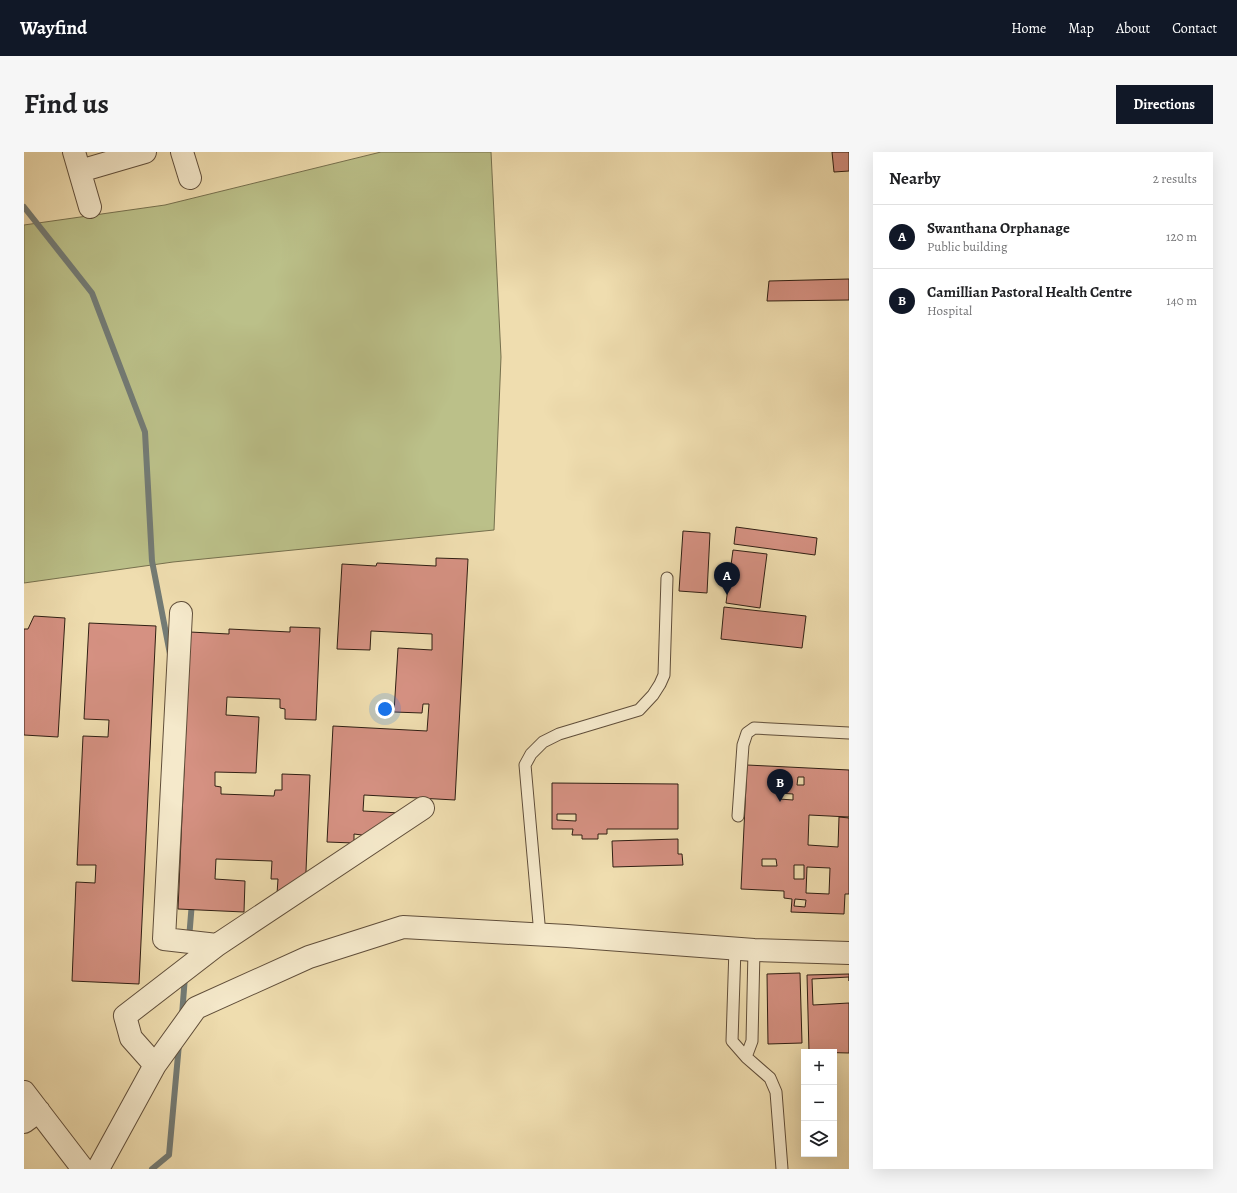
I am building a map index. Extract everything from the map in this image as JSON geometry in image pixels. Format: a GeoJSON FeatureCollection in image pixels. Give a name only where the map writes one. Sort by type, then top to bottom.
{"type":"FeatureCollection","features":[{"type":"Feature","properties":{"kind":"street"},"geometry":{"type":"LineString","coordinates":[[90,207],[77,161],[145,152]]}},
{"type":"Feature","properties":{"kind":"street"},"geometry":{"type":"LineString","coordinates":[[182,152],[190,178]]}},
{"type":"Feature","properties":{"kind":"street"},"geometry":{"type":"LineString","coordinates":[[181,613],[164,939],[216,945]]}},
{"type":"Feature","properties":{"kind":"street"},"geometry":{"type":"LineString","coordinates":[[155,1065],[131,1038],[125,1016],[216,945],[423,808]]}},
{"type":"Feature","properties":{"kind":"street"},"geometry":{"type":"LineString","coordinates":[[98,1169],[155,1065],[196,1008],[309,958],[403,927],[744,949],[849,953]]}},
{"type":"Feature","properties":{"kind":"street"},"geometry":{"type":"LineString","coordinates":[[24,1092],[31,1117],[83,1169]]}},
{"type":"Feature","properties":{"kind":"lane"},"geometry":{"type":"LineString","coordinates":[[540,935],[525,765],[531,754],[543,742],[559,734],[639,710],[653,695],[664,676],[667,578]]}},
{"type":"Feature","properties":{"kind":"lane"},"geometry":{"type":"LineString","coordinates":[[738,816],[743,745],[747,733],[754,728],[849,733]]}},
{"type":"Feature","properties":{"kind":"lane"},"geometry":{"type":"LineString","coordinates":[[744,949],[752,1041],[746,1058]]}},
{"type":"Feature","properties":{"kind":"lane"},"geometry":{"type":"LineString","coordinates":[[744,949],[732,1041],[746,1058],[770,1078],[776,1092],[782,1169]]}},
{"type":"Feature","properties":{"kind":"green space"},"geometry":{"type":"Polygon","coordinates":[[[381,152],[491,152],[501,357],[494,530],[173,562],[24,583],[24,225],[165,205],[381,152]]]}},
{"type":"Feature","properties":{"kind":"building"},"geometry":{"type":"Polygon","coordinates":[[[832,152],[849,152],[849,171],[834,172],[832,152]]]}},
{"type":"Feature","properties":{"kind":"building"},"geometry":{"type":"Polygon","coordinates":[[[849,279],[849,300],[767,301],[769,281],[849,279]]]}},
{"type":"Feature","properties":{"kind":"building"},"geometry":{"type":"Polygon","coordinates":[[[736,527],[817,538],[815,555],[734,544],[736,527]]]}},
{"type":"Feature","properties":{"kind":"building"},"geometry":{"type":"Polygon","coordinates":[[[683,531],[710,533],[707,593],[679,591],[683,531]]]}},
{"type":"Feature","properties":{"kind":"building"},"geometry":{"type":"Polygon","coordinates":[[[733,550],[767,554],[760,608],[726,603],[733,550]]]}},
{"type":"Feature","properties":{"kind":"building"},"geometry":{"type":"Polygon","coordinates":[[[436,558],[468,559],[455,800],[364,795],[363,811],[400,813],[362,840],[362,835],[354,834],[354,843],[327,842],[333,726],[427,731],[429,704],[423,704],[422,713],[394,712],[398,648],[432,650],[432,634],[371,631],[370,650],[337,649],[342,564],[376,566],[377,563],[436,566],[436,558]]]}},
{"type":"Feature","properties":{"kind":"building"},"geometry":{"type":"Polygon","coordinates":[[[724,607],[806,616],[802,648],[721,639],[724,607]]]}},
{"type":"Feature","properties":{"kind":"building"},"geometry":{"type":"Polygon","coordinates":[[[34,616],[65,618],[58,737],[24,735],[24,629],[28,629],[34,616]]]}},
{"type":"Feature","properties":{"kind":"building"},"geometry":{"type":"Polygon","coordinates":[[[89,623],[156,626],[139,984],[72,981],[76,882],[95,883],[96,865],[77,865],[83,736],[108,737],[109,720],[84,719],[89,623]]]}},
{"type":"Feature","properties":{"kind":"building"},"geometry":{"type":"Polygon","coordinates":[[[290,627],[320,628],[316,720],[285,719],[285,709],[280,708],[280,699],[227,697],[226,715],[259,717],[256,773],[215,772],[215,786],[221,787],[221,794],[274,796],[275,790],[282,790],[282,774],[310,775],[305,895],[277,894],[278,879],[271,879],[272,861],[216,859],[215,879],[245,881],[244,912],[178,909],[190,632],[229,634],[229,629],[290,632],[290,627]]]}},
{"type":"Feature","properties":{"kind":"building"},"geometry":{"type":"Polygon","coordinates":[[[747,765],[849,770],[849,817],[809,815],[808,845],[838,847],[839,817],[849,818],[849,894],[845,894],[844,914],[791,912],[792,899],[784,898],[784,891],[741,889],[747,765]],[[779,777],[779,783],[788,783],[788,777],[779,777]],[[798,777],[797,785],[804,785],[804,777],[798,777]],[[779,793],[779,799],[793,800],[793,794],[779,793]],[[762,859],[762,866],[777,866],[776,859],[762,859]],[[794,865],[794,879],[804,879],[804,865],[794,865]],[[807,867],[806,893],[829,894],[830,868],[807,867]],[[795,899],[794,906],[805,907],[806,900],[795,899]]]}},
{"type":"Feature","properties":{"kind":"building"},"geometry":{"type":"Polygon","coordinates":[[[552,783],[678,784],[678,829],[607,829],[607,834],[598,834],[598,839],[582,839],[582,835],[572,835],[573,829],[552,829],[552,783]],[[557,814],[557,820],[576,821],[576,814],[557,814]]]}},
{"type":"Feature","properties":{"kind":"building"},"geometry":{"type":"Polygon","coordinates":[[[678,839],[678,854],[682,854],[683,865],[613,867],[612,841],[678,839]]]}},
{"type":"Feature","properties":{"kind":"building"},"geometry":{"type":"Polygon","coordinates":[[[800,973],[802,1043],[768,1044],[767,974],[800,973]]]}},
{"type":"Feature","properties":{"kind":"building"},"geometry":{"type":"Polygon","coordinates":[[[849,974],[849,977],[812,979],[813,1005],[849,1003],[849,1053],[837,1053],[837,1049],[809,1049],[807,975],[849,974]]]}},
{"type":"Feature","properties":{"kind":"waterway"},"geometry":{"type":"LineString","coordinates":[[24,207],[92,293],[145,432],[152,561],[170,654]]}},
{"type":"Feature","properties":{"kind":"waterway"},"geometry":{"type":"LineString","coordinates":[[189,939],[192,902]]}},
{"type":"Feature","properties":{"kind":"waterway"},"geometry":{"type":"LineString","coordinates":[[182,1015],[185,976]]}},
{"type":"Feature","properties":{"kind":"waterway"},"geometry":{"type":"LineString","coordinates":[[152,1169],[169,1155],[179,1044]]}},
{"type":"Feature","properties":{"kind":"place","name":"Swanthana Orphanage"},"geometry":{"type":"Point","coordinates":[727,595]}},
{"type":"Feature","properties":{"kind":"place","name":"Camillian Pastoral Health Centre"},"geometry":{"type":"Point","coordinates":[780,802]}}]}
